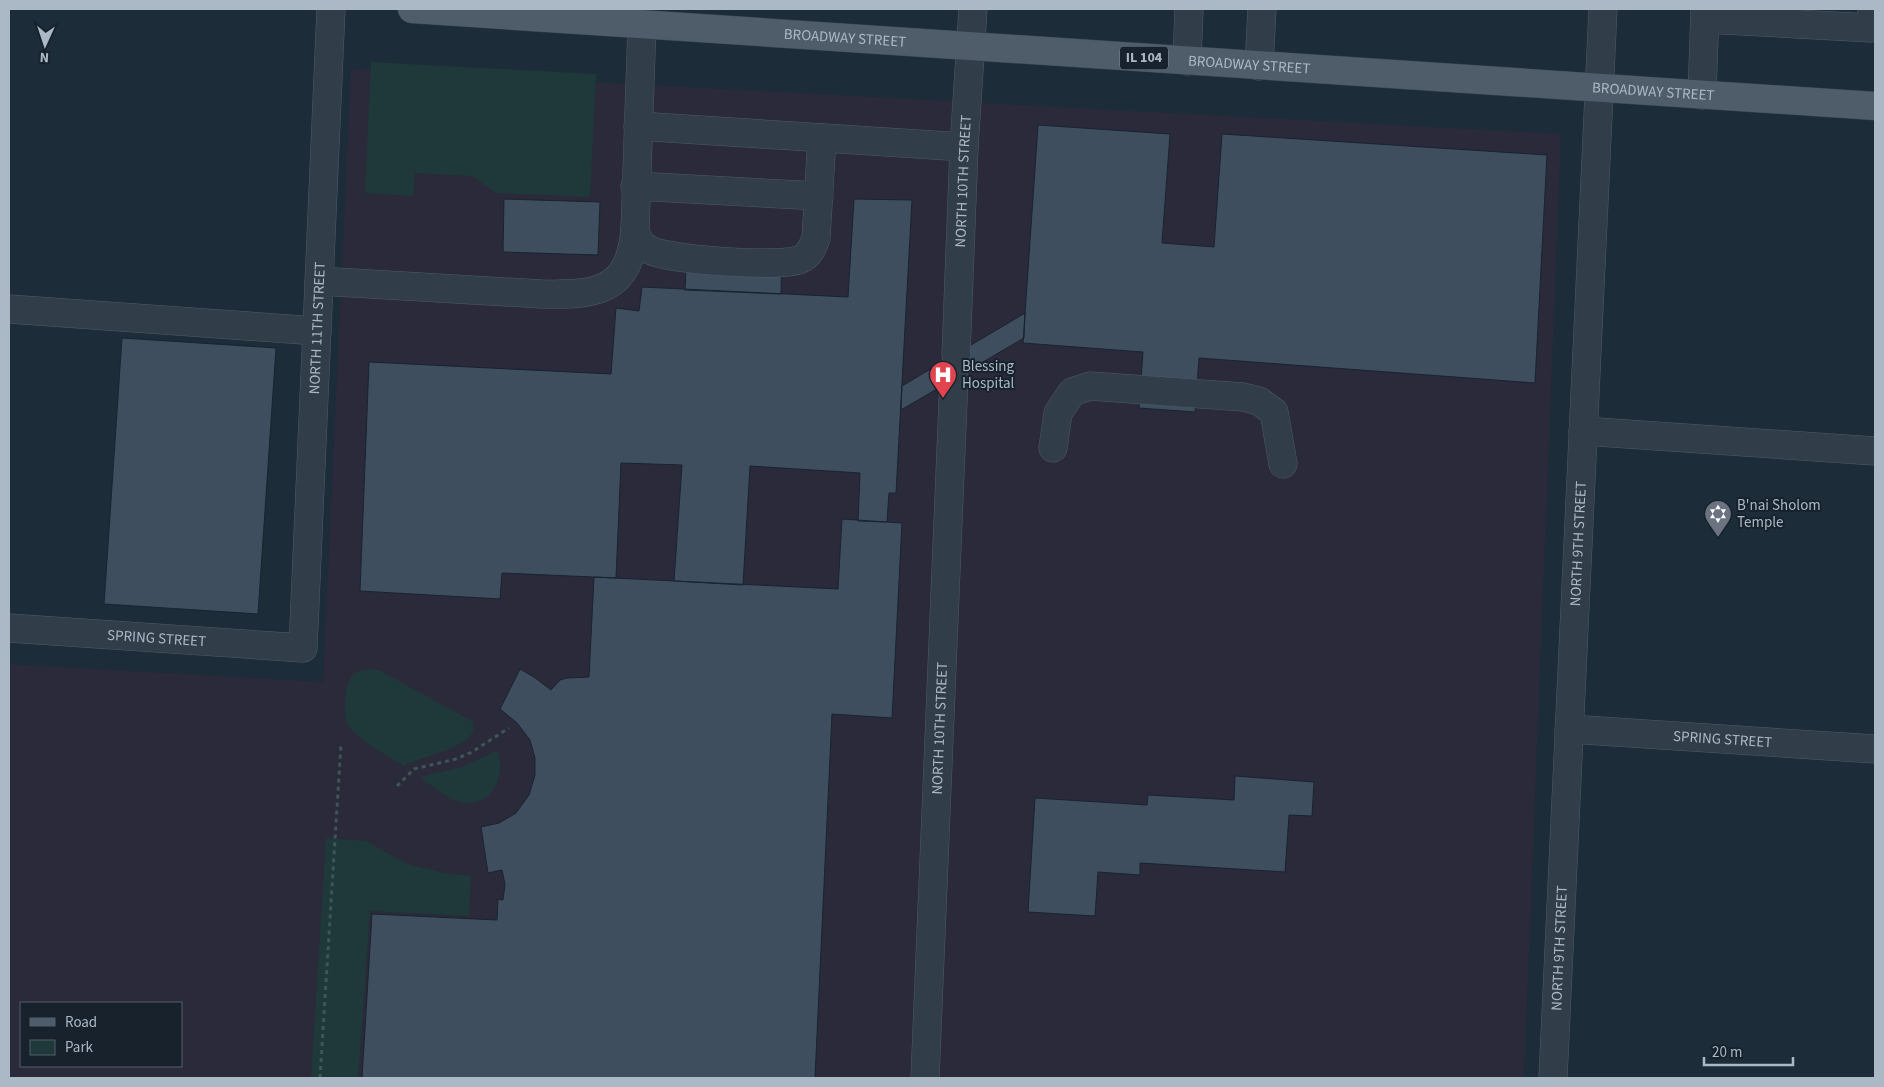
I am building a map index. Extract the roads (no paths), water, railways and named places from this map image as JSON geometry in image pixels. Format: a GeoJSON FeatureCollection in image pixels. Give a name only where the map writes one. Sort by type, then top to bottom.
{"type":"FeatureCollection","features":[{"type":"Feature","properties":{"kind":"main road","name":"BROADWAY STREET"},"geometry":{"type":"LineString","coordinates":[[412,9],[1875,106]]}},
{"type":"Feature","properties":{"kind":"street","name":"NORTH 11TH STREET"},"geometry":{"type":"LineString","coordinates":[[303,648],[331,9]]}},
{"type":"Feature","properties":{"kind":"street","name":"NORTH 10TH STREET"},"geometry":{"type":"LineString","coordinates":[[925,1078],[964,147],[972,9]]}},
{"type":"Feature","properties":{"kind":"street"},"geometry":{"type":"LineString","coordinates":[[1187,61],[1189,9]]}},
{"type":"Feature","properties":{"kind":"street"},"geometry":{"type":"LineString","coordinates":[[1259,66],[1262,9]]}},
{"type":"Feature","properties":{"kind":"street","name":"NORTH 9TH STREET"},"geometry":{"type":"LineString","coordinates":[[1553,1078],[1603,9]]}},
{"type":"Feature","properties":{"kind":"street"},"geometry":{"type":"LineString","coordinates":[[1702,95],[1705,14],[1870,28],[1872,9]]}},
{"type":"Feature","properties":{"kind":"street"},"geometry":{"type":"LineString","coordinates":[[319,281],[574,295],[595,292],[610,284],[621,272],[630,256],[636,235],[635,186],[642,25]]}},
{"type":"Feature","properties":{"kind":"street"},"geometry":{"type":"LineString","coordinates":[[638,126],[964,147]]}},
{"type":"Feature","properties":{"kind":"street"},"geometry":{"type":"LineString","coordinates":[[636,235],[650,250],[674,257],[765,263],[790,263],[803,259],[811,251],[816,238],[822,138]]}},
{"type":"Feature","properties":{"kind":"street"},"geometry":{"type":"LineString","coordinates":[[635,186],[819,196]]}},
{"type":"Feature","properties":{"kind":"street"},"geometry":{"type":"LineString","coordinates":[[9,309],[317,331]]}},
{"type":"Feature","properties":{"kind":"street"},"geometry":{"type":"LineString","coordinates":[[1053,448],[1058,413],[1072,392],[1090,386],[1243,397],[1259,401],[1274,412],[1284,464]]}},
{"type":"Feature","properties":{"kind":"street"},"geometry":{"type":"LineString","coordinates":[[1583,432],[1875,451]]}},
{"type":"Feature","properties":{"kind":"street","name":"SPRING STREET"},"geometry":{"type":"LineString","coordinates":[[9,628],[303,648]]}},
{"type":"Feature","properties":{"kind":"street","name":"SPRING STREET"},"geometry":{"type":"LineString","coordinates":[[1569,729],[1875,749]]}},
{"type":"Feature","properties":{"kind":"place","name":"Blessing Hospital"},"geometry":{"type":"Point","coordinates":[943,399]}},
{"type":"Feature","properties":{"kind":"place","name":"B'nai Sholom Temple"},"geometry":{"type":"Point","coordinates":[1718,538]}}]}
